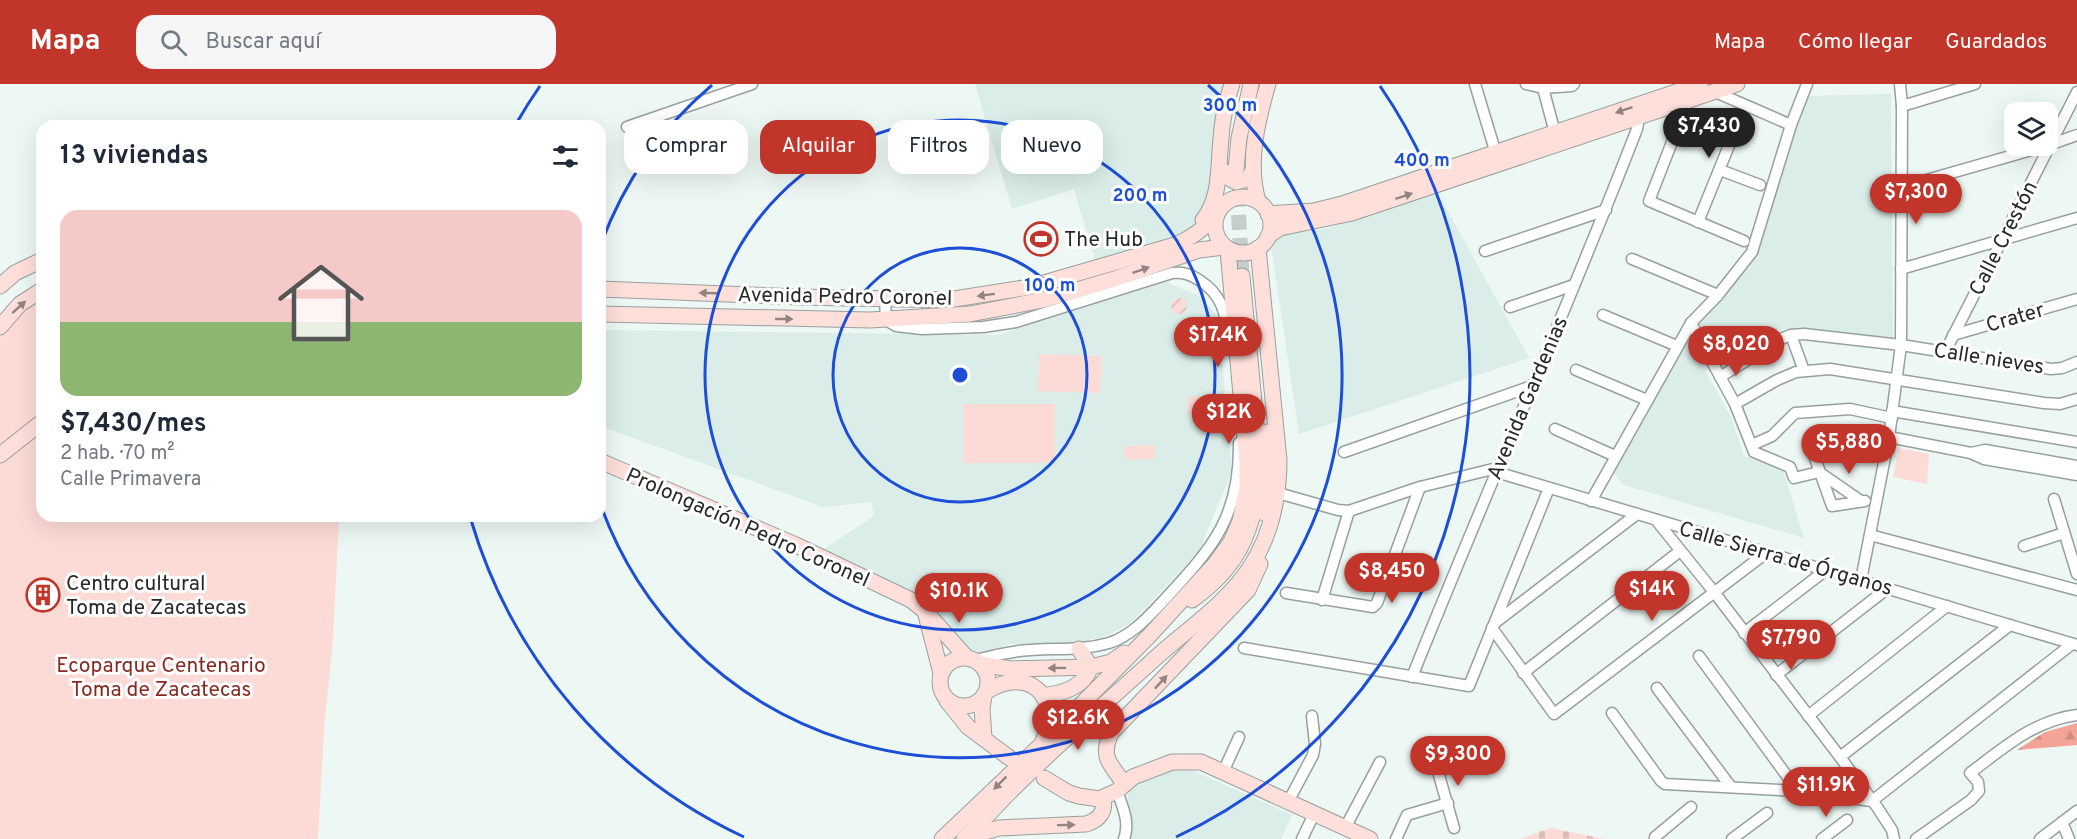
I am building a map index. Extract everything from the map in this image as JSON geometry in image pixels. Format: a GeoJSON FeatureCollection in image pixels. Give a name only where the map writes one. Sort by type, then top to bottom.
{"type":"FeatureCollection","features":[{"type":"Feature","properties":{"kind":"main road"},"geometry":{"type":"LineString","coordinates":[[1100,267],[1110,259],[1183,237],[1208,214],[1216,194],[1223,118],[1232,84]]}},
{"type":"Feature","properties":{"kind":"main road"},"geometry":{"type":"LineString","coordinates":[[1237,84],[1227,133],[1239,170],[1253,185],[1258,201],[1268,214],[1270,225],[1268,236]]}},
{"type":"Feature","properties":{"kind":"main road"},"geometry":{"type":"LineString","coordinates":[[1239,170],[1239,138],[1251,84]]}},
{"type":"Feature","properties":{"kind":"main road"},"geometry":{"type":"LineString","coordinates":[[1239,170],[1260,84]]}},
{"type":"Feature","properties":{"kind":"main road"},"geometry":{"type":"LineString","coordinates":[[965,838],[999,828],[1086,824],[1098,819],[1104,808],[1103,798],[1116,777],[1106,745],[1111,733],[1248,590],[1265,555],[1278,493],[1279,460],[1246,279],[1216,232],[1219,211],[1255,143],[1268,84]]}},
{"type":"Feature","properties":{"kind":"main road"},"geometry":{"type":"LineString","coordinates":[[942,839],[1042,744],[1161,624],[1215,564],[1231,542],[1243,510],[1247,489],[1246,279],[1258,248],[1268,236],[1280,228],[1334,218],[1498,158],[1555,133],[1700,84]]}},
{"type":"Feature","properties":{"kind":"main road"},"geometry":{"type":"LineString","coordinates":[[1268,214],[1314,211],[1342,204],[1639,118],[1688,101],[1711,88],[1737,84]]}},
{"type":"Feature","properties":{"kind":"main road"},"geometry":{"type":"LineString","coordinates":[[1219,211],[1235,198],[1251,198],[1258,201]]}},
{"type":"Feature","properties":{"kind":"main road","name":"Avenida Pedro Coronel"},"geometry":{"type":"LineString","coordinates":[[606,289],[885,300],[948,300],[1030,287],[1184,241],[1206,227],[1219,211]]}},
{"type":"Feature","properties":{"kind":"main road"},"geometry":{"type":"LineString","coordinates":[[1226,249],[1247,253],[1258,248]]}},
{"type":"Feature","properties":{"kind":"main road","name":"Avenida Pedro Coronel"},"geometry":{"type":"LineString","coordinates":[[606,314],[886,320],[970,314],[1043,300],[1199,250],[1226,249]]}},
{"type":"Feature","properties":{"kind":"main road"},"geometry":{"type":"LineString","coordinates":[[0,286],[15,273],[36,263]]}},
{"type":"Feature","properties":{"kind":"main road"},"geometry":{"type":"LineString","coordinates":[[1043,300],[1037,294],[1040,289],[1073,280],[1078,274]]}},
{"type":"Feature","properties":{"kind":"main road"},"geometry":{"type":"LineString","coordinates":[[1173,641],[1234,573],[1262,521],[1268,464],[1246,279]]}},
{"type":"Feature","properties":{"kind":"main road"},"geometry":{"type":"LineString","coordinates":[[0,327],[20,304],[36,294]]}},
{"type":"Feature","properties":{"kind":"main road"},"geometry":{"type":"LineString","coordinates":[[0,455],[36,427]]}},
{"type":"Feature","properties":{"kind":"main road","name":"Prolongación Pedro Coronel"},"geometry":{"type":"LineString","coordinates":[[606,464],[796,545],[911,600],[974,660]]}},
{"type":"Feature","properties":{"kind":"main road"},"geometry":{"type":"LineString","coordinates":[[965,838],[1022,780],[1173,641],[1212,610],[1238,582],[1259,552],[1272,521]]}},
{"type":"Feature","properties":{"kind":"main road"},"geometry":{"type":"LineString","coordinates":[[926,612],[941,673],[940,686],[945,699],[968,727],[1011,759]]}},
{"type":"Feature","properties":{"kind":"main road"},"geometry":{"type":"LineString","coordinates":[[941,673],[949,663],[961,658],[1011,669],[1091,667],[1111,662],[1149,636]]}},
{"type":"Feature","properties":{"kind":"main road"},"geometry":{"type":"LineString","coordinates":[[1079,650],[1091,667]]}},
{"type":"Feature","properties":{"kind":"main road"},"geometry":{"type":"LineString","coordinates":[[974,660],[988,676],[982,709],[984,738]]}},
{"type":"Feature","properties":{"kind":"main road"},"geometry":{"type":"LineString","coordinates":[[1043,696],[1071,689],[1084,678],[1091,667]]}},
{"type":"Feature","properties":{"kind":"main road"},"geometry":{"type":"LineString","coordinates":[[945,699],[963,707],[976,704],[986,693],[1009,681],[1020,681],[1031,685],[1047,702],[1050,718],[1048,731],[1042,744]]}},
{"type":"Feature","properties":{"kind":"main road"},"geometry":{"type":"LineString","coordinates":[[1116,777],[1133,777],[1172,762],[1201,762],[1370,839]]}},
{"type":"Feature","properties":{"kind":"main road"},"geometry":{"type":"LineString","coordinates":[[1044,778],[1079,796],[1103,798]]}},
{"type":"Feature","properties":{"kind":"street"},"geometry":{"type":"LineString","coordinates":[[647,120],[752,84]]}},
{"type":"Feature","properties":{"kind":"street"},"geometry":{"type":"LineString","coordinates":[[1474,84],[1498,158]]}},
{"type":"Feature","properties":{"kind":"street"},"geometry":{"type":"LineString","coordinates":[[1527,84],[1543,88],[1574,84]]}},
{"type":"Feature","properties":{"kind":"street"},"geometry":{"type":"LineString","coordinates":[[1591,501],[1691,323],[1718,295],[1752,252],[1791,125],[1807,84]]}},
{"type":"Feature","properties":{"kind":"street"},"geometry":{"type":"LineString","coordinates":[[1861,580],[1889,437],[1901,345],[1902,106],[1900,84]]}},
{"type":"Feature","properties":{"kind":"street"},"geometry":{"type":"LineString","coordinates":[[1902,106],[1975,84]]}},
{"type":"Feature","properties":{"kind":"street"},"geometry":{"type":"LineString","coordinates":[[1543,88],[1555,133]]}},
{"type":"Feature","properties":{"kind":"street"},"geometry":{"type":"LineString","coordinates":[[1711,88],[1745,106],[1791,125]]}},
{"type":"Feature","properties":{"kind":"street","name":"Calle Crestón"},"geometry":{"type":"LineString","coordinates":[[2058,129],[2077,92]]}},
{"type":"Feature","properties":{"kind":"street"},"geometry":{"type":"LineString","coordinates":[[1688,101],[1649,201],[1744,241]]}},
{"type":"Feature","properties":{"kind":"street"},"geometry":{"type":"LineString","coordinates":[[1698,222],[1745,106]]}},
{"type":"Feature","properties":{"kind":"street","name":"Avenida Gardenias"},"geometry":{"type":"LineString","coordinates":[[1412,677],[1606,210],[1637,129],[1639,118]]}},
{"type":"Feature","properties":{"kind":"street"},"geometry":{"type":"LineString","coordinates":[[2058,142],[2077,135]]}},
{"type":"Feature","properties":{"kind":"street"},"geometry":{"type":"LineString","coordinates":[[1902,187],[2013,156]]}},
{"type":"Feature","properties":{"kind":"street","name":"Calle Crestón"},"geometry":{"type":"LineString","coordinates":[[1945,352],[2044,156]]}},
{"type":"Feature","properties":{"kind":"street"},"geometry":{"type":"LineString","coordinates":[[1720,170],[1760,185]]}},
{"type":"Feature","properties":{"kind":"street"},"geometry":{"type":"LineString","coordinates":[[1485,251],[1606,210]]}},
{"type":"Feature","properties":{"kind":"street"},"geometry":{"type":"LineString","coordinates":[[1901,270],[2077,218]]}},
{"type":"Feature","properties":{"kind":"street"},"geometry":{"type":"LineString","coordinates":[[1632,259],[1718,295]]}},
{"type":"Feature","properties":{"kind":"street"},"geometry":{"type":"LineString","coordinates":[[885,300],[886,320],[896,326],[922,329],[983,327],[1016,322],[1172,273],[1182,272],[1210,286],[1223,305],[1230,343],[1239,436],[1237,482],[1227,516],[1218,535],[1201,560],[1149,616],[1114,641],[1079,650],[1019,651],[974,660]]}},
{"type":"Feature","properties":{"kind":"street"},"geometry":{"type":"LineString","coordinates":[[1510,307],[1574,285]]}},
{"type":"Feature","properties":{"kind":"street","name":"Crater"},"geometry":{"type":"LineString","coordinates":[[1953,335],[2077,299]]}},
{"type":"Feature","properties":{"kind":"street"},"geometry":{"type":"LineString","coordinates":[[1603,315],[1677,346]]}},
{"type":"Feature","properties":{"kind":"street"},"geometry":{"type":"LineString","coordinates":[[1691,323],[1735,404],[1754,452],[1790,467],[1794,478],[1820,472],[1861,501]]}},
{"type":"Feature","properties":{"kind":"street","name":"Calle nieves"},"geometry":{"type":"LineString","coordinates":[[1791,335],[1804,334],[1901,345],[2051,369],[2062,368],[2077,362]]}},
{"type":"Feature","properties":{"kind":"street"},"geometry":{"type":"LineString","coordinates":[[1720,377],[1791,335],[1804,371]]}},
{"type":"Feature","properties":{"kind":"street"},"geometry":{"type":"LineString","coordinates":[[1735,404],[1777,380],[1804,371],[1830,369],[2044,403],[2060,404],[2077,399]]}},
{"type":"Feature","properties":{"kind":"street"},"geometry":{"type":"LineString","coordinates":[[1576,370],[1647,400]]}},
{"type":"Feature","properties":{"kind":"street"},"geometry":{"type":"LineString","coordinates":[[1344,452],[1532,386]]}},
{"type":"Feature","properties":{"kind":"street"},"geometry":{"type":"LineString","coordinates":[[1752,445],[1772,436],[1795,413],[1850,409],[2077,442]]}},
{"type":"Feature","properties":{"kind":"street"},"geometry":{"type":"LineString","coordinates":[[1555,429],[1615,456]]}},
{"type":"Feature","properties":{"kind":"street"},"geometry":{"type":"LineString","coordinates":[[1889,437],[1971,453],[1984,459],[2057,467],[2077,466]]}},
{"type":"Feature","properties":{"kind":"street"},"geometry":{"type":"LineString","coordinates":[[1810,444],[1832,506],[1877,498]]}},
{"type":"Feature","properties":{"kind":"street"},"geometry":{"type":"LineString","coordinates":[[2057,467],[2077,475]]}},
{"type":"Feature","properties":{"kind":"street"},"geometry":{"type":"LineString","coordinates":[[1278,493],[1349,511],[1420,487],[1497,468]]}},
{"type":"Feature","properties":{"kind":"street","name":"Calle Sierra de Órganos"},"geometry":{"type":"LineString","coordinates":[[1497,468],[1503,474],[1591,501],[2075,645]]}},
{"type":"Feature","properties":{"kind":"street"},"geometry":{"type":"LineString","coordinates":[[1286,593],[1373,607],[1377,603],[1420,487]]}},
{"type":"Feature","properties":{"kind":"street"},"geometry":{"type":"LineString","coordinates":[[1244,648],[1469,686],[1550,488]]}},
{"type":"Feature","properties":{"kind":"street"},"geometry":{"type":"LineString","coordinates":[[2054,499],[2064,533],[2074,550],[2077,574]]}},
{"type":"Feature","properties":{"kind":"street"},"geometry":{"type":"LineString","coordinates":[[1322,600],[1349,511]]}},
{"type":"Feature","properties":{"kind":"street"},"geometry":{"type":"LineString","coordinates":[[1494,625],[1637,514]]}},
{"type":"Feature","properties":{"kind":"street"},"geometry":{"type":"LineString","coordinates":[[1656,520],[1840,757],[1892,830],[1894,839]]}},
{"type":"Feature","properties":{"kind":"street"},"geometry":{"type":"LineString","coordinates":[[2024,546],[2064,533]]}},
{"type":"Feature","properties":{"kind":"street"},"geometry":{"type":"LineString","coordinates":[[1870,535],[2077,590]]}},
{"type":"Feature","properties":{"kind":"street"},"geometry":{"type":"LineString","coordinates":[[1523,673],[1680,551]]}},
{"type":"Feature","properties":{"kind":"street"},"geometry":{"type":"LineString","coordinates":[[1494,625],[1523,673],[1554,714],[1766,553]]}},
{"type":"Feature","properties":{"kind":"street"},"geometry":{"type":"LineString","coordinates":[[1744,633],[1826,570]]}},
{"type":"Feature","properties":{"kind":"street"},"geometry":{"type":"LineString","coordinates":[[1776,675],[1888,588]]}},
{"type":"Feature","properties":{"kind":"street"},"geometry":{"type":"LineString","coordinates":[[1808,716],[1947,606]]}},
{"type":"Feature","properties":{"kind":"street"},"geometry":{"type":"LineString","coordinates":[[1840,757],[2010,625]]}},
{"type":"Feature","properties":{"kind":"street"},"geometry":{"type":"LineString","coordinates":[[1612,712],[1665,784],[1798,792],[1872,801],[2075,645]]}},
{"type":"Feature","properties":{"kind":"street"},"geometry":{"type":"LineString","coordinates":[[1699,656],[1798,792]]}},
{"type":"Feature","properties":{"kind":"street"},"geometry":{"type":"LineString","coordinates":[[1657,688],[1731,787]]}},
{"type":"Feature","properties":{"kind":"street"},"geometry":{"type":"LineString","coordinates":[[1916,839],[1971,800],[1979,791],[1978,782],[1970,773],[2024,733],[2056,718],[2077,715]]}},
{"type":"Feature","properties":{"kind":"street"},"geometry":{"type":"LineString","coordinates":[[1288,802],[1313,755],[1316,744],[1312,716]]}},
{"type":"Feature","properties":{"kind":"street"},"geometry":{"type":"LineString","coordinates":[[1222,772],[1239,737]]}},
{"type":"Feature","properties":{"kind":"street"},"geometry":{"type":"LineString","coordinates":[[1433,754],[1454,828]]}},
{"type":"Feature","properties":{"kind":"street"},"geometry":{"type":"LineString","coordinates":[[1438,771],[1486,758]]}},
{"type":"Feature","properties":{"kind":"street"},"geometry":{"type":"LineString","coordinates":[[1345,828],[1380,762]]}},
{"type":"Feature","properties":{"kind":"street"},"geometry":{"type":"LineString","coordinates":[[1116,777],[1127,818],[1124,839]]}},
{"type":"Feature","properties":{"kind":"street"},"geometry":{"type":"LineString","coordinates":[[1396,839],[1407,815],[1448,803]]}},
{"type":"Feature","properties":{"kind":"street"},"geometry":{"type":"LineString","coordinates":[[1655,838],[1691,807]]}},
{"type":"Feature","properties":{"kind":"street"},"geometry":{"type":"LineString","coordinates":[[2040,839],[2077,811]]}},
{"type":"Feature","properties":{"kind":"street"},"geometry":{"type":"LineString","coordinates":[[1732,839],[1767,813]]}},
{"type":"Feature","properties":{"kind":"street"},"geometry":{"type":"LineString","coordinates":[[1302,839],[1314,814]]}},
{"type":"Feature","properties":{"kind":"street"},"geometry":{"type":"LineString","coordinates":[[1822,839],[1847,820]]}},
{"type":"Feature","properties":{"kind":"street"},"geometry":{"type":"LineString","coordinates":[[2062,822],[2069,839]]}},
{"type":"Feature","properties":{"kind":"shaded area"},"geometry":{"type":"Polygon","coordinates":[[[975,84],[1224,84],[1218,104],[1210,203],[1202,217],[1190,229],[1171,237],[1095,260],[1074,189],[1012,209],[1002,174],[1103,174],[1103,120],[1001,120],[1001,172],[989,131],[989,120],[986,120],[975,84]]]}},
{"type":"Feature","properties":{"kind":"shaded area"},"geometry":{"type":"Polygon","coordinates":[[[1891,94],[1893,337],[1779,329],[1722,368],[1697,322],[1756,256],[1801,105],[1809,96],[1891,94]]]}},
{"type":"Feature","properties":{"kind":"shaded area"},"geometry":{"type":"Polygon","coordinates":[[[1436,190],[1529,358],[1299,434],[1271,245],[1284,234],[1329,228],[1436,190]]]}},
{"type":"Feature","properties":{"kind":"shaded area"},"geometry":{"type":"Polygon","coordinates":[[[1166,282],[1199,296],[1218,316],[1232,470],[1199,551],[1131,623],[1108,635],[1077,643],[1010,644],[977,655],[969,654],[913,593],[821,551],[874,516],[871,502],[823,507],[606,428],[606,330],[998,335],[1166,282]]]}},
{"type":"Feature","properties":{"kind":"shaded area"},"geometry":{"type":"Polygon","coordinates":[[[1686,337],[1731,417],[1744,456],[1783,470],[1804,538],[1624,485],[1612,471],[1686,337]]]}},
{"type":"Feature","properties":{"kind":"shaded area"},"geometry":{"type":"Polygon","coordinates":[[[1167,769],[1191,770],[1292,815],[1281,839],[1131,839],[1130,814],[1126,801],[1131,787],[1167,769]]]}},
{"type":"Feature","properties":{"kind":"green space"},"geometry":{"type":"Polygon","coordinates":[[[1176,298],[1182,298],[1187,306],[1185,312],[1176,314],[1171,309],[1171,303],[1176,298]]]}},
{"type":"Feature","properties":{"kind":"green space","name":"Ecoparque Centenario Toma de Zacatecas"},"geometry":{"type":"Polygon","coordinates":[[[36,299],[36,522],[339,522],[333,640],[324,728],[318,839],[0,839],[0,337],[19,312],[36,299]]]}},
{"type":"Feature","properties":{"kind":"green space"},"geometry":{"type":"Polygon","coordinates":[[[1039,354],[1102,356],[1100,393],[1038,391],[1039,354]]]}},
{"type":"Feature","properties":{"kind":"green space"},"geometry":{"type":"Polygon","coordinates":[[[1188,396],[1217,397],[1217,414],[1187,414],[1188,396]]]}},
{"type":"Feature","properties":{"kind":"green space"},"geometry":{"type":"Polygon","coordinates":[[[963,404],[1055,404],[1055,463],[963,463],[963,404]]]}},
{"type":"Feature","properties":{"kind":"green space"},"geometry":{"type":"Polygon","coordinates":[[[1155,445],[1155,459],[1125,460],[1124,446],[1155,445]]]}},
{"type":"Feature","properties":{"kind":"green space"},"geometry":{"type":"Polygon","coordinates":[[[1899,448],[1929,454],[1927,484],[1893,477],[1899,448]]]}},
{"type":"Feature","properties":{"kind":"green space"},"geometry":{"type":"Polygon","coordinates":[[[2077,723],[2077,745],[2017,750],[2045,732],[2077,723]]]}},
{"type":"Feature","properties":{"kind":"green space"},"geometry":{"type":"Polygon","coordinates":[[[1550,828],[1605,839],[1520,839],[1550,828]]]}},
{"type":"Feature","properties":{"kind":"tunnel"},"geometry":{"type":"LineString","coordinates":[[1236,169],[1242,276]]}},
{"type":"Feature","properties":{"kind":"place","name":"The Hub"},"geometry":{"type":"Point","coordinates":[1041,239]}},
{"type":"Feature","properties":{"kind":"place","name":"Centro cultural Toma de Zacatecas"},"geometry":{"type":"Point","coordinates":[43,595]}}]}
